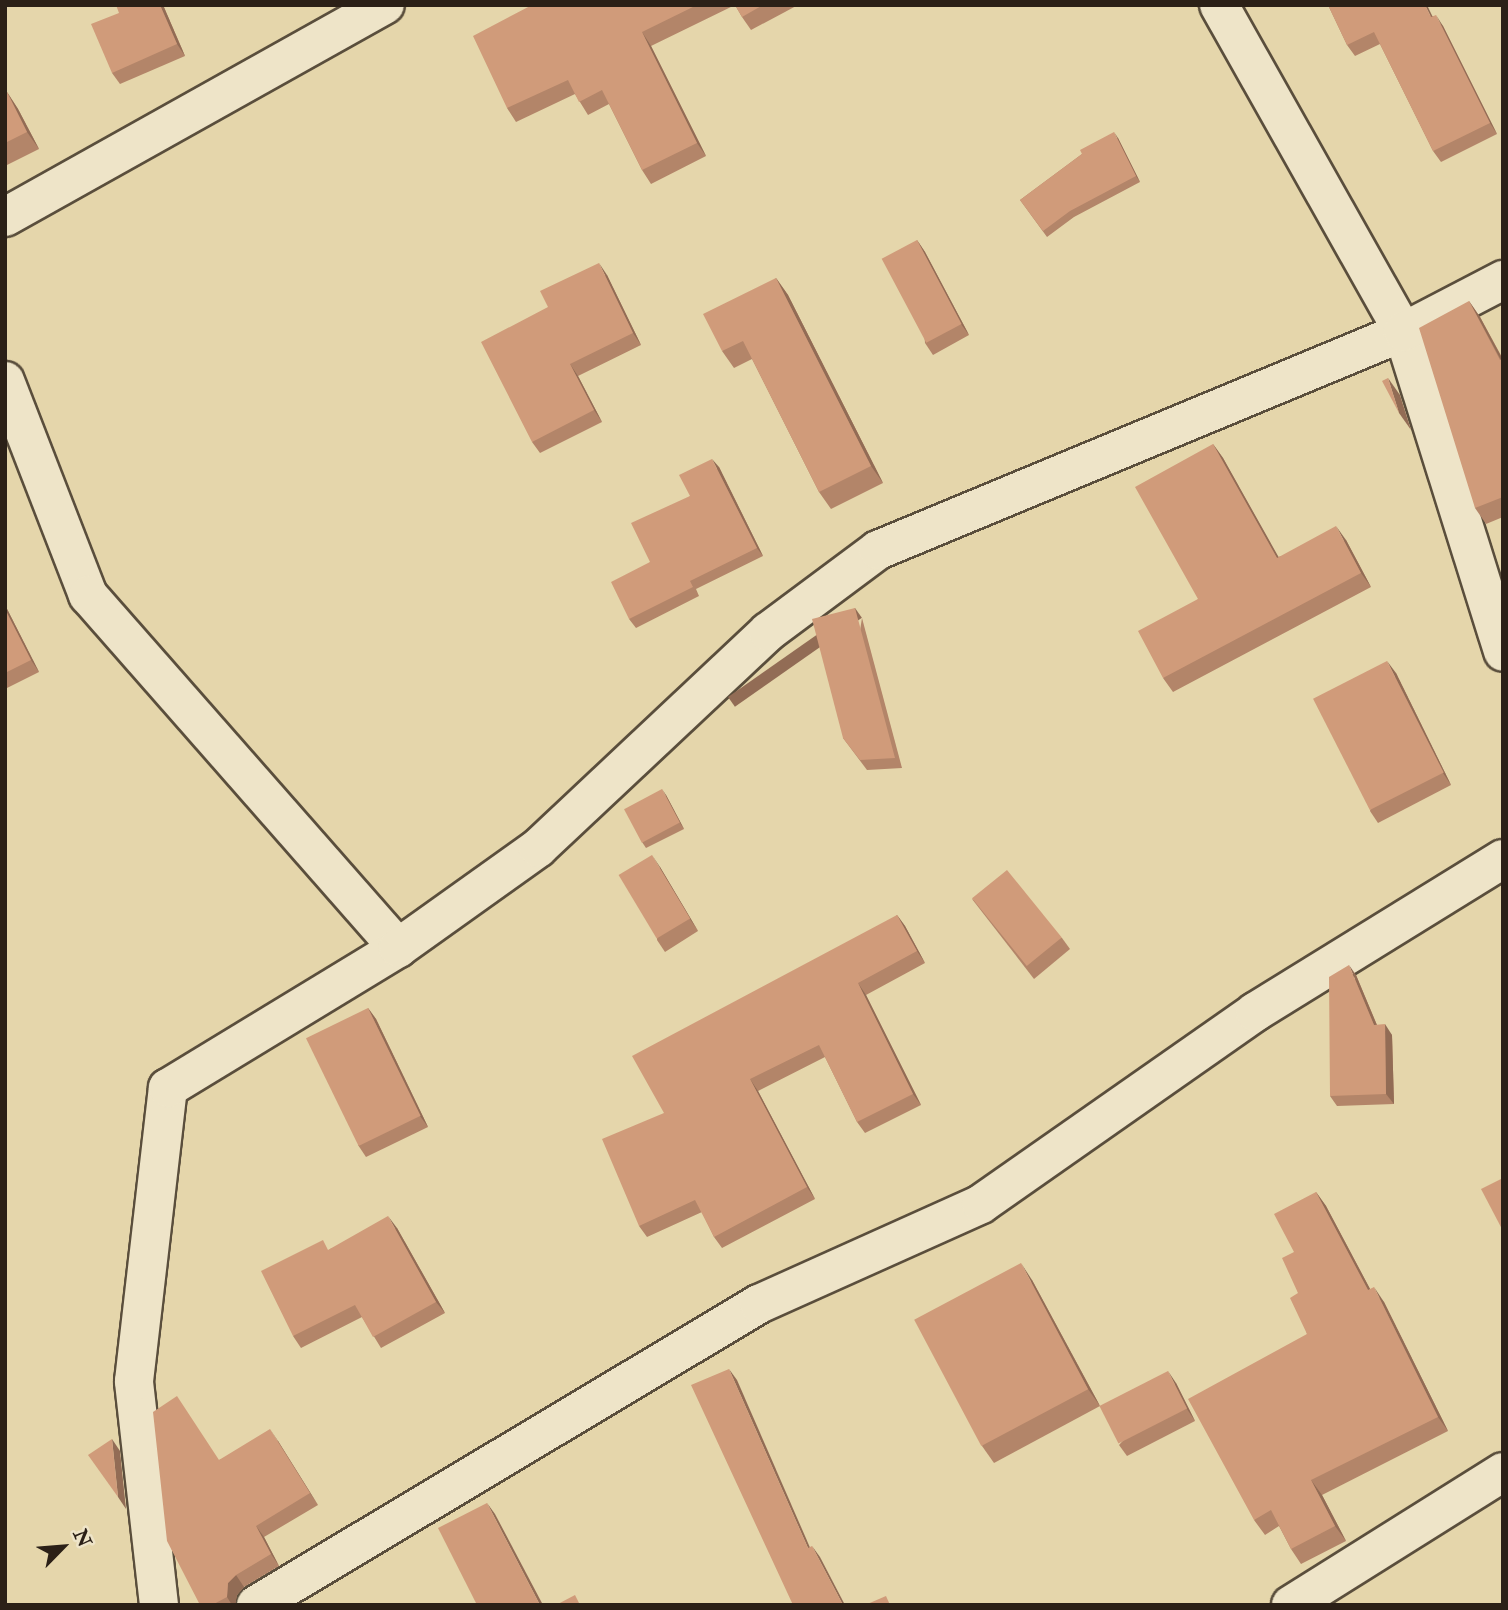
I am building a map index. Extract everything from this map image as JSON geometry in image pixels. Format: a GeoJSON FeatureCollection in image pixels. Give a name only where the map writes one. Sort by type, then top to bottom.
{"type":"FeatureCollection","features":[{"type":"Feature","properties":{"kind":"street"},"geometry":{"type":"LineString","coordinates":[[5,217],[385,5]]}},
{"type":"Feature","properties":{"kind":"street"},"geometry":{"type":"LineString","coordinates":[[1219,5],[1403,332],[1503,652]]}},
{"type":"Feature","properties":{"kind":"street"},"geometry":{"type":"LineString","coordinates":[[159,1605],[134,1381],[168,1088],[398,948],[538,848],[768,632],[878,550],[1403,332],[1503,280]]}},
{"type":"Feature","properties":{"kind":"street"},"geometry":{"type":"LineString","coordinates":[[5,381],[88,594],[398,948]]}},
{"type":"Feature","properties":{"kind":"street"},"geometry":{"type":"LineString","coordinates":[[256,1605],[758,1304],[981,1204],[1255,1012],[1503,859]]}},
{"type":"Feature","properties":{"kind":"street"},"geometry":{"type":"LineString","coordinates":[[1292,1605],[1503,1472]]}},
{"type":"Feature","properties":{"kind":"building"},"geometry":{"type":"Polygon","coordinates":[[[116,5],[160,5],[177,44],[112,73],[91,24],[119,13],[116,5]]]}},
{"type":"Feature","properties":{"kind":"building"},"geometry":{"type":"Polygon","coordinates":[[[532,5],[697,5],[642,32],[697,143],[642,170],[602,90],[579,102],[568,80],[507,108],[473,36],[532,5]]]}},
{"type":"Feature","properties":{"kind":"building"},"geometry":{"type":"Polygon","coordinates":[[[735,5],[763,5],[742,17],[735,5]]]}},
{"type":"Feature","properties":{"kind":"building"},"geometry":{"type":"Polygon","coordinates":[[[1328,5],[1425,5],[1431,17],[1436,15],[1490,123],[1433,151],[1374,32],[1347,45],[1328,5]]]}},
{"type":"Feature","properties":{"kind":"building"},"geometry":{"type":"Polygon","coordinates":[[[7,92],[27,132],[5,143],[5,93],[7,92]]]}},
{"type":"Feature","properties":{"kind":"building"},"geometry":{"type":"Polygon","coordinates":[[[1114,132],[1136,176],[1070,211],[1043,231],[1020,200],[1082,154],[1080,150],[1114,132]]]}},
{"type":"Feature","properties":{"kind":"building"},"geometry":{"type":"Polygon","coordinates":[[[917,240],[962,324],[926,343],[882,259],[917,240]]]}},
{"type":"Feature","properties":{"kind":"building"},"geometry":{"type":"Polygon","coordinates":[[[599,263],[633,333],[570,364],[594,410],[532,442],[481,342],[548,307],[540,291],[599,263]]]}},
{"type":"Feature","properties":{"kind":"building"},"geometry":{"type":"Polygon","coordinates":[[[776,278],[871,466],[819,492],[743,341],[722,351],[703,314],[776,278]]]}},
{"type":"Feature","properties":{"kind":"building"},"geometry":{"type":"Polygon","coordinates":[[[1469,301],[1500,360],[1503,359],[1503,497],[1475,508],[1419,328],[1469,301]]]}},
{"type":"Feature","properties":{"kind":"building"},"geometry":{"type":"Polygon","coordinates":[[[1388,378],[1399,413],[1382,381],[1388,378]]]}},
{"type":"Feature","properties":{"kind":"building"},"geometry":{"type":"Polygon","coordinates":[[[1213,444],[1277,558],[1336,526],[1361,573],[1163,678],[1138,631],[1198,599],[1135,487],[1213,444]]]}},
{"type":"Feature","properties":{"kind":"building"},"geometry":{"type":"Polygon","coordinates":[[[712,459],[757,548],[690,581],[693,587],[629,619],[611,582],[650,562],[631,523],[690,496],[679,475],[712,459]]]}},
{"type":"Feature","properties":{"kind":"building"},"geometry":{"type":"Polygon","coordinates":[[[855,608],[895,758],[860,760],[843,738],[812,619],[855,608]]]}},
{"type":"Feature","properties":{"kind":"building"},"geometry":{"type":"Polygon","coordinates":[[[5,609],[31,660],[5,673],[5,609]]]}},
{"type":"Feature","properties":{"kind":"building"},"geometry":{"type":"Polygon","coordinates":[[[1387,661],[1444,772],[1370,810],[1313,699],[1387,661]]]}},
{"type":"Feature","properties":{"kind":"building"},"geometry":{"type":"Polygon","coordinates":[[[662,789],[680,823],[642,843],[624,809],[662,789]]]}},
{"type":"Feature","properties":{"kind":"building"},"geometry":{"type":"Polygon","coordinates":[[[652,855],[690,918],[657,939],[619,875],[652,855]]]}},
{"type":"Feature","properties":{"kind":"building"},"geometry":{"type":"Polygon","coordinates":[[[1007,870],[1062,938],[1027,966],[972,898],[1007,870]]]}},
{"type":"Feature","properties":{"kind":"building"},"geometry":{"type":"Polygon","coordinates":[[[897,915],[917,951],[858,983],[913,1094],[857,1122],[819,1045],[750,1079],[807,1187],[714,1237],[695,1200],[639,1226],[602,1139],[664,1113],[632,1056],[897,915]]]}},
{"type":"Feature","properties":{"kind":"building"},"geometry":{"type":"Polygon","coordinates":[[[1349,965],[1374,1025],[1385,1024],[1386,1094],[1330,1096],[1329,977],[1349,965]]]}},
{"type":"Feature","properties":{"kind":"building"},"geometry":{"type":"Polygon","coordinates":[[[368,1008],[421,1116],[359,1146],[306,1038],[368,1008]]]}},
{"type":"Feature","properties":{"kind":"building"},"geometry":{"type":"Polygon","coordinates":[[[1503,1178],[1503,1231],[1481,1189],[1503,1178]]]}},
{"type":"Feature","properties":{"kind":"building"},"geometry":{"type":"Polygon","coordinates":[[[1316,1192],[1368,1290],[1374,1287],[1438,1417],[1311,1480],[1335,1526],[1291,1549],[1271,1510],[1254,1520],[1188,1399],[1307,1334],[1290,1298],[1298,1293],[1282,1258],[1294,1252],[1274,1214],[1316,1192]]]}},
{"type":"Feature","properties":{"kind":"building"},"geometry":{"type":"Polygon","coordinates":[[[388,1216],[436,1302],[373,1337],[355,1305],[293,1336],[261,1271],[323,1240],[328,1250],[388,1216]]]}},
{"type":"Feature","properties":{"kind":"building"},"geometry":{"type":"Polygon","coordinates":[[[1021,1263],[1088,1389],[981,1446],[914,1320],[1021,1263]]]}},
{"type":"Feature","properties":{"kind":"building"},"geometry":{"type":"Polygon","coordinates":[[[729,1369],[808,1548],[812,1546],[843,1605],[793,1605],[691,1385],[729,1369]]]}},
{"type":"Feature","properties":{"kind":"building"},"geometry":{"type":"Polygon","coordinates":[[[1168,1371],[1187,1408],[1118,1443],[1099,1406],[1168,1371]]]}},
{"type":"Feature","properties":{"kind":"building"},"geometry":{"type":"Polygon","coordinates":[[[177,1396],[219,1460],[270,1429],[310,1493],[256,1526],[271,1554],[236,1575],[228,1583],[227,1597],[212,1605],[200,1605],[167,1541],[153,1412],[177,1396]]]}},
{"type":"Feature","properties":{"kind":"building"},"geometry":{"type":"Polygon","coordinates":[[[112,1439],[118,1497],[88,1455],[112,1439]]]}},
{"type":"Feature","properties":{"kind":"building"},"geometry":{"type":"Polygon","coordinates":[[[487,1503],[540,1605],[477,1605],[438,1528],[487,1503]]]}},
{"type":"Feature","properties":{"kind":"building"},"geometry":{"type":"Polygon","coordinates":[[[575,1595],[580,1605],[556,1605],[575,1595]]]}},
{"type":"Feature","properties":{"kind":"building"},"geometry":{"type":"Polygon","coordinates":[[[886,1596],[890,1605],[865,1605],[886,1596]]]}}]}
